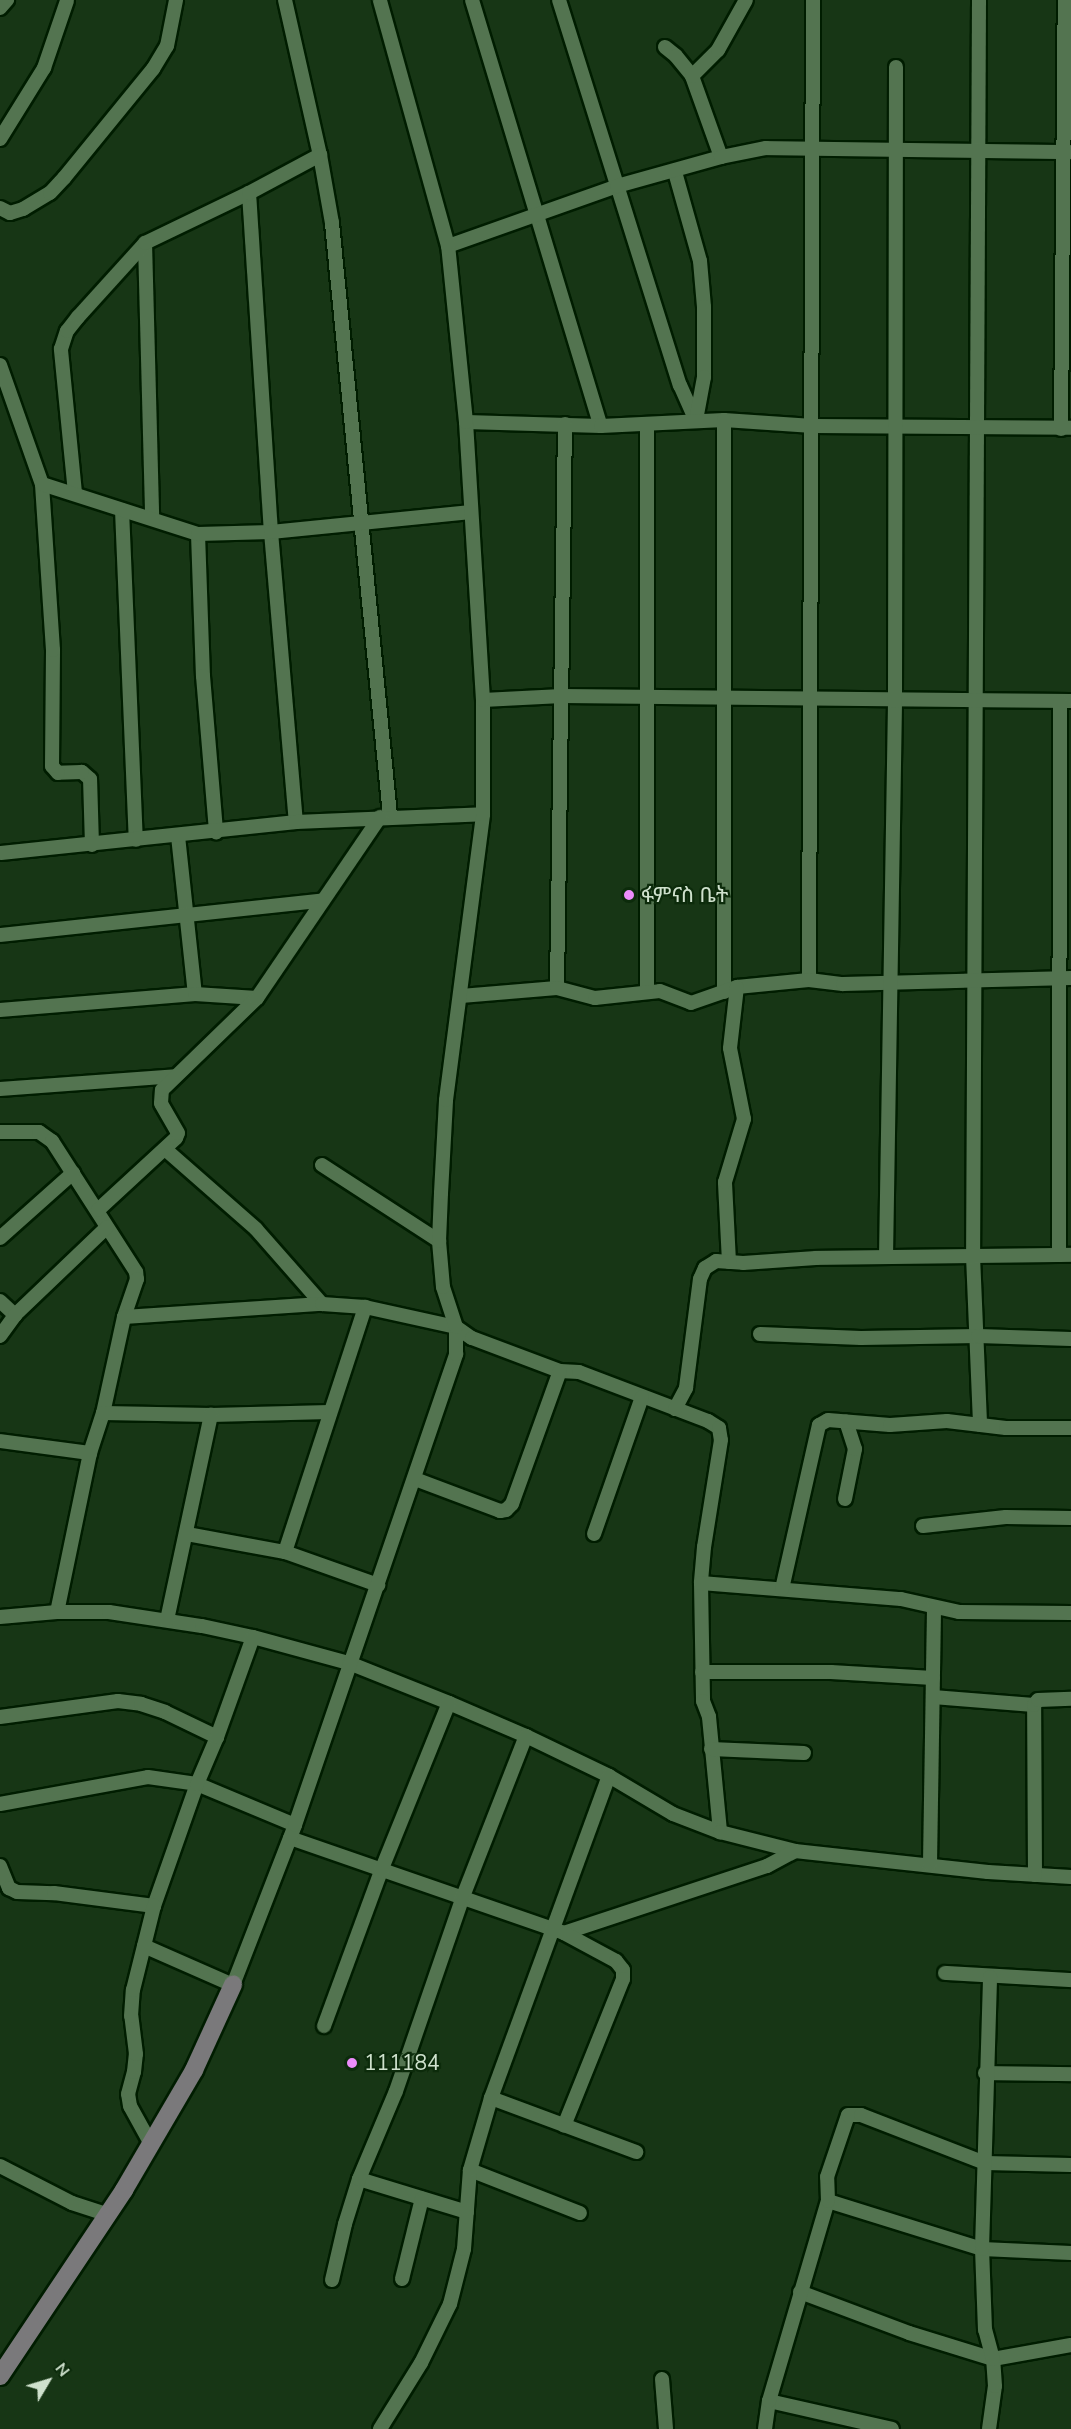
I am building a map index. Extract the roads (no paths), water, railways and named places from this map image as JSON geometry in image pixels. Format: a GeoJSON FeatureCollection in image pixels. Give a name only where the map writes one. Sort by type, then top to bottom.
{"type":"FeatureCollection","features":[{"type":"Feature","properties":{"kind":"street"},"geometry":{"type":"LineString","coordinates":[[0,8],[7,0]]}},
{"type":"Feature","properties":{"kind":"street"},"geometry":{"type":"LineString","coordinates":[[0,139],[44,68],[63,0]]}},
{"type":"Feature","properties":{"kind":"street"},"geometry":{"type":"LineString","coordinates":[[0,208],[10,213],[23,209],[50,193],[64,178],[153,69],[167,46],[176,0]]}},
{"type":"Feature","properties":{"kind":"street"},"geometry":{"type":"LineString","coordinates":[[98,1210],[165,1149],[178,1133],[161,1103],[162,1090],[257,998],[320,901],[385,816],[363,522],[332,223],[320,155],[285,0]]}},
{"type":"Feature","properties":{"kind":"street"},"geometry":{"type":"LineString","coordinates":[[0,2376],[108,2214],[151,2144],[194,2070],[233,1985],[292,1832],[456,1354],[456,1327],[443,1287],[439,1241],[446,1100],[483,814],[483,700],[466,422],[448,246],[380,0]]}},
{"type":"Feature","properties":{"kind":"street"},"geometry":{"type":"LineString","coordinates":[[472,0],[601,426]]}},
{"type":"Feature","properties":{"kind":"street"},"geometry":{"type":"LineString","coordinates":[[559,0],[680,386],[696,421]]}},
{"type":"Feature","properties":{"kind":"street"},"geometry":{"type":"LineString","coordinates":[[692,76],[718,50],[746,0]]}},
{"type":"Feature","properties":{"kind":"street"},"geometry":{"type":"LineString","coordinates":[[809,980],[812,698],[813,0]]}},
{"type":"Feature","properties":{"kind":"street"},"geometry":{"type":"LineString","coordinates":[[979,0],[973,1256],[980,1425]]}},
{"type":"Feature","properties":{"kind":"street"},"geometry":{"type":"LineString","coordinates":[[466,422],[601,426],[724,420],[813,426],[1066,429],[1065,0]]}},
{"type":"Feature","properties":{"kind":"street"},"geometry":{"type":"LineString","coordinates":[[665,47],[692,76],[721,157]]}},
{"type":"Feature","properties":{"kind":"street"},"geometry":{"type":"LineString","coordinates":[[886,1257],[888,983],[895,701],[896,68]]}},
{"type":"Feature","properties":{"kind":"street"},"geometry":{"type":"LineString","coordinates":[[448,246],[616,186],[675,172],[721,157],[766,148],[814,147],[896,151],[978,149],[1067,152]]}},
{"type":"Feature","properties":{"kind":"street"},"geometry":{"type":"LineString","coordinates":[[75,493],[61,349],[67,331],[145,243],[249,193],[320,155]]}},
{"type":"Feature","properties":{"kind":"street"},"geometry":{"type":"LineString","coordinates":[[675,172],[700,261],[704,307],[704,377],[696,421]]}},
{"type":"Feature","properties":{"kind":"street"},"geometry":{"type":"LineString","coordinates":[[249,193],[271,532],[296,822]]}},
{"type":"Feature","properties":{"kind":"street"},"geometry":{"type":"LineString","coordinates":[[145,243],[153,518]]}},
{"type":"Feature","properties":{"kind":"street"},"geometry":{"type":"LineString","coordinates":[[0,365],[42,484],[53,650],[52,766],[58,773],[82,772],[90,779],[92,844]]}},
{"type":"Feature","properties":{"kind":"street"},"geometry":{"type":"LineString","coordinates":[[724,420],[722,697],[730,1048],[744,1119],[725,1182],[729,1262]]}},
{"type":"Feature","properties":{"kind":"street"},"geometry":{"type":"LineString","coordinates":[[557,988],[565,424]]}},
{"type":"Feature","properties":{"kind":"street"},"geometry":{"type":"LineString","coordinates":[[647,425],[647,992]]}},
{"type":"Feature","properties":{"kind":"street"},"geometry":{"type":"LineString","coordinates":[[42,484],[198,534],[271,532],[471,512]]}},
{"type":"Feature","properties":{"kind":"street"},"geometry":{"type":"LineString","coordinates":[[122,510],[136,840]]}},
{"type":"Feature","properties":{"kind":"street"},"geometry":{"type":"LineString","coordinates":[[198,534],[203,676],[216,832]]}},
{"type":"Feature","properties":{"kind":"street"},"geometry":{"type":"LineString","coordinates":[[483,700],[562,696],[1066,701],[1065,1255],[716,1261],[705,1268],[700,1279],[686,1388],[675,1409]]}},
{"type":"Feature","properties":{"kind":"street"},"geometry":{"type":"LineString","coordinates":[[1,853],[296,822],[385,816],[483,814]]}},
{"type":"Feature","properties":{"kind":"street"},"geometry":{"type":"LineString","coordinates":[[178,836],[195,994]]}},
{"type":"Feature","properties":{"kind":"street"},"geometry":{"type":"LineString","coordinates":[[0,935],[320,901]]}},
{"type":"Feature","properties":{"kind":"street"},"geometry":{"type":"LineString","coordinates":[[460,996],[557,988],[595,998],[617,998],[660,992],[691,1004],[730,990],[809,980],[843,984],[1066,978]]}},
{"type":"Feature","properties":{"kind":"street"},"geometry":{"type":"LineString","coordinates":[[0,1010],[195,994],[257,998]]}},
{"type":"Feature","properties":{"kind":"street"},"geometry":{"type":"LineString","coordinates":[[0,1089],[176,1076]]}},
{"type":"Feature","properties":{"kind":"street"},"geometry":{"type":"LineString","coordinates":[[0,1132],[39,1132],[52,1141],[98,1210],[136,1272],[137,1279],[124,1317],[103,1413],[90,1453],[57,1612]]}},
{"type":"Feature","properties":{"kind":"street"},"geometry":{"type":"LineString","coordinates":[[165,1149],[256,1229],[322,1305]]}},
{"type":"Feature","properties":{"kind":"street"},"geometry":{"type":"LineString","coordinates":[[322,1165],[439,1241]]}},
{"type":"Feature","properties":{"kind":"street"},"geometry":{"type":"LineString","coordinates":[[0,1238],[73,1173]]}},
{"type":"Feature","properties":{"kind":"street"},"geometry":{"type":"LineString","coordinates":[[0,1336],[15,1315],[107,1227]]}},
{"type":"Feature","properties":{"kind":"street"},"geometry":{"type":"LineString","coordinates":[[0,1301],[15,1315]]}},
{"type":"Feature","properties":{"kind":"street"},"geometry":{"type":"LineString","coordinates":[[124,1317],[322,1305],[365,1306],[456,1327],[472,1338],[560,1371],[579,1372],[708,1421],[719,1428],[721,1440],[704,1547],[701,1583],[703,1701],[709,1717],[720,1832]]}},
{"type":"Feature","properties":{"kind":"street"},"geometry":{"type":"LineString","coordinates":[[285,1552],[365,1306]]}},
{"type":"Feature","properties":{"kind":"street"},"geometry":{"type":"LineString","coordinates":[[760,1334],[861,1338],[978,1336],[1071,1339]]}},
{"type":"Feature","properties":{"kind":"street"},"geometry":{"type":"LineString","coordinates":[[415,1479],[500,1511],[506,1510],[512,1504],[560,1371]]}},
{"type":"Feature","properties":{"kind":"street"},"geometry":{"type":"LineString","coordinates":[[594,1534],[642,1397]]}},
{"type":"Feature","properties":{"kind":"street"},"geometry":{"type":"LineString","coordinates":[[103,1413],[211,1415],[330,1412]]}},
{"type":"Feature","properties":{"kind":"street"},"geometry":{"type":"LineString","coordinates":[[167,1620],[211,1415]]}},
{"type":"Feature","properties":{"kind":"street"},"geometry":{"type":"LineString","coordinates":[[782,1589],[819,1425],[828,1420],[890,1425],[947,1421],[980,1425],[1071,1428]]}},
{"type":"Feature","properties":{"kind":"street"},"geometry":{"type":"LineString","coordinates":[[845,1499],[855,1449],[846,1421]]}},
{"type":"Feature","properties":{"kind":"street"},"geometry":{"type":"LineString","coordinates":[[0,1442],[90,1453]]}},
{"type":"Feature","properties":{"kind":"street"},"geometry":{"type":"LineString","coordinates":[[923,1526],[1006,1517],[1071,1518]]}},
{"type":"Feature","properties":{"kind":"street"},"geometry":{"type":"LineString","coordinates":[[187,1534],[285,1552],[378,1585]]}},
{"type":"Feature","properties":{"kind":"street"},"geometry":{"type":"LineString","coordinates":[[701,1583],[902,1599],[959,1612],[1071,1613]]}},
{"type":"Feature","properties":{"kind":"street"},"geometry":{"type":"LineString","coordinates":[[930,1864],[934,1607]]}},
{"type":"Feature","properties":{"kind":"street"},"geometry":{"type":"LineString","coordinates":[[0,1617],[57,1612],[109,1612],[167,1620],[253,1637],[349,1663],[449,1703],[526,1736],[609,1776],[673,1814],[720,1832],[795,1851],[988,1872],[1071,1877]]}},
{"type":"Feature","properties":{"kind":"street"},"geometry":{"type":"LineString","coordinates":[[151,2144],[130,2106],[128,2094],[135,2061],[131,2016],[133,1990],[154,1906],[196,1784],[217,1737],[253,1637]]}},
{"type":"Feature","properties":{"kind":"street"},"geometry":{"type":"LineString","coordinates":[[702,1672],[831,1672],[933,1678]]}},
{"type":"Feature","properties":{"kind":"street"},"geometry":{"type":"LineString","coordinates":[[933,1697],[1034,1705]]}},
{"type":"Feature","properties":{"kind":"street"},"geometry":{"type":"LineString","coordinates":[[1035,1875],[1034,1705],[1038,1700],[1071,1699]]}},
{"type":"Feature","properties":{"kind":"street"},"geometry":{"type":"LineString","coordinates":[[0,1717],[118,1701],[141,1704],[165,1712],[217,1737]]}},
{"type":"Feature","properties":{"kind":"street"},"geometry":{"type":"LineString","coordinates":[[324,2026],[381,1871],[449,1703]]}},
{"type":"Feature","properties":{"kind":"street"},"geometry":{"type":"LineString","coordinates":[[332,2280],[345,2224],[359,2179],[396,2091],[462,1899],[526,1736]]}},
{"type":"Feature","properties":{"kind":"street"},"geometry":{"type":"LineString","coordinates":[[711,1749],[804,1753]]}},
{"type":"Feature","properties":{"kind":"street"},"geometry":{"type":"LineString","coordinates":[[380,2429],[421,2363],[450,2304],[464,2248],[470,2170],[491,2098],[557,1930],[609,1776]]}},
{"type":"Feature","properties":{"kind":"street"},"geometry":{"type":"LineString","coordinates":[[0,1804],[148,1777],[196,1784],[292,1832],[381,1871],[557,1930],[616,1961],[623,1970],[623,1979],[564,2126]]}},
{"type":"Feature","properties":{"kind":"street"},"geometry":{"type":"LineString","coordinates":[[557,1930],[767,1866],[795,1851]]}},
{"type":"Feature","properties":{"kind":"street"},"geometry":{"type":"LineString","coordinates":[[0,1866],[4,1893],[54,1893],[154,1906]]}},
{"type":"Feature","properties":{"kind":"street"},"geometry":{"type":"LineString","coordinates":[[144,1946],[233,1985]]}},
{"type":"Feature","properties":{"kind":"street"},"geometry":{"type":"LineString","coordinates":[[945,1973],[1071,1980]]}},
{"type":"Feature","properties":{"kind":"street"},"geometry":{"type":"LineString","coordinates":[[989,2429],[994,2386],[993,2359],[985,2330],[982,2249],[985,2073],[990,1977]]}},
{"type":"Feature","properties":{"kind":"street"},"geometry":{"type":"LineString","coordinates":[[985,2073],[1071,2074]]}},
{"type":"Feature","properties":{"kind":"street"},"geometry":{"type":"LineString","coordinates":[[491,2098],[636,2151]]}},
{"type":"Feature","properties":{"kind":"street"},"geometry":{"type":"LineString","coordinates":[[765,2429],[769,2401],[828,2201],[827,2177],[848,2115],[854,2114],[985,2163],[1071,2165]]}},
{"type":"Feature","properties":{"kind":"street"},"geometry":{"type":"LineString","coordinates":[[0,2166],[72,2203],[108,2214]]}},
{"type":"Feature","properties":{"kind":"street"},"geometry":{"type":"LineString","coordinates":[[470,2170],[580,2213]]}},
{"type":"Feature","properties":{"kind":"street"},"geometry":{"type":"LineString","coordinates":[[359,2179],[466,2212]]}},
{"type":"Feature","properties":{"kind":"street"},"geometry":{"type":"LineString","coordinates":[[402,2279],[422,2198]]}},
{"type":"Feature","properties":{"kind":"street"},"geometry":{"type":"LineString","coordinates":[[828,2201],[982,2249],[1071,2253]]}},
{"type":"Feature","properties":{"kind":"street"},"geometry":{"type":"LineString","coordinates":[[800,2292],[909,2334],[993,2359],[1071,2345]]}},
{"type":"Feature","properties":{"kind":"street"},"geometry":{"type":"LineString","coordinates":[[662,2379],[666,2429]]}},
{"type":"Feature","properties":{"kind":"street"},"geometry":{"type":"LineString","coordinates":[[769,2401],[891,2429]]}},
{"type":"Feature","properties":{"kind":"place","name":"ፋምናስ ቤት"},"geometry":{"type":"Point","coordinates":[629,895]}},
{"type":"Feature","properties":{"kind":"place","name":"111184"},"geometry":{"type":"Point","coordinates":[352,2063]}}]}
